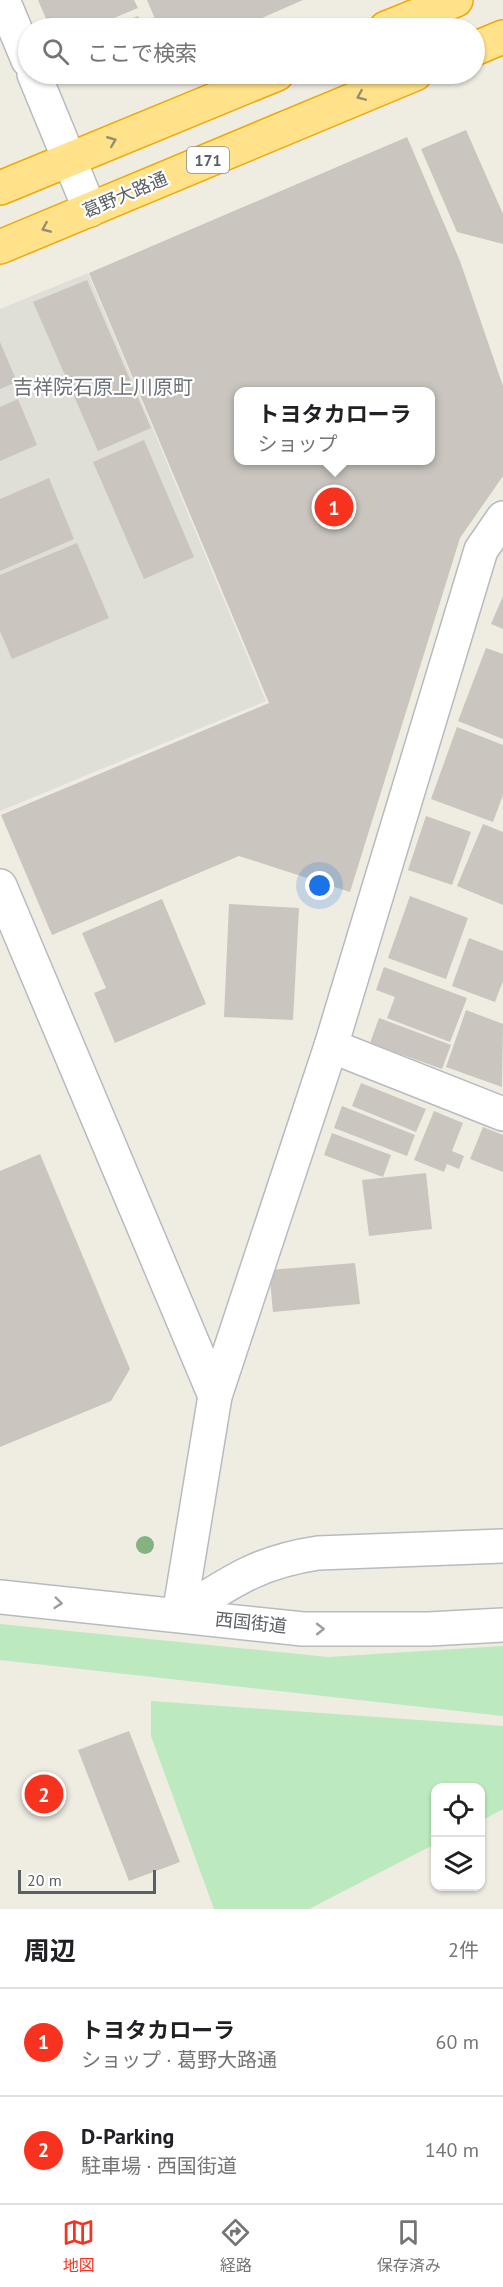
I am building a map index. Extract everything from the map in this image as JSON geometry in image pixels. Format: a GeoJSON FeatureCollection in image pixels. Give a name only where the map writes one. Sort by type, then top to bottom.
{"type":"FeatureCollection","features":[{"type":"Feature","properties":{"kind":"highway"},"geometry":{"type":"LineString","coordinates":[[412,18],[456,0]]}},
{"type":"Feature","properties":{"kind":"highway"},"geometry":{"type":"LineString","coordinates":[[485,44],[503,37]]}},
{"type":"Feature","properties":{"kind":"highway"},"geometry":{"type":"LineString","coordinates":[[0,188],[253,84]]}},
{"type":"Feature","properties":{"kind":"highway","name":"葛野大路通"},"geometry":{"type":"LineString","coordinates":[[0,247],[391,84]]}},
{"type":"Feature","properties":{"kind":"street"},"geometry":{"type":"LineString","coordinates":[[3,0],[18,36]]}},
{"type":"Feature","properties":{"kind":"street"},"geometry":{"type":"LineString","coordinates":[[38,84],[90,210]]}},
{"type":"Feature","properties":{"kind":"street"},"geometry":{"type":"LineString","coordinates":[[179,1615],[214,1396],[331,1046],[480,550],[503,518]]}},
{"type":"Feature","properties":{"kind":"street"},"geometry":{"type":"LineString","coordinates":[[0,886],[214,1396]]}},
{"type":"Feature","properties":{"kind":"street"},"geometry":{"type":"LineString","coordinates":[[331,1046],[503,1114]]}},
{"type":"Feature","properties":{"kind":"street"},"geometry":{"type":"LineString","coordinates":[[179,1615],[239,1577],[289,1557],[318,1553],[503,1546]]}},
{"type":"Feature","properties":{"kind":"street","name":"西国街道"},"geometry":{"type":"LineString","coordinates":[[0,1597],[303,1629],[429,1629],[503,1625]]}},
{"type":"Feature","properties":{"kind":"shaded area"},"geometry":{"type":"Polygon","coordinates":[[[88,273],[266,701],[0,811],[0,309],[88,273]]]}},
{"type":"Feature","properties":{"kind":"green space"},"geometry":{"type":"Polygon","coordinates":[[[0,1624],[328,1657],[503,1646],[503,1716],[0,1660],[0,1624]]]}},
{"type":"Feature","properties":{"kind":"green space"},"geometry":{"type":"Polygon","coordinates":[[[151,1701],[503,1726],[503,1809],[485,1819],[485,1783],[431,1783],[431,1846],[309,1909],[214,1909],[151,1736],[151,1701]]]}},
{"type":"Feature","properties":{"kind":"building"},"geometry":{"type":"Polygon","coordinates":[[[38,0],[134,0],[138,8],[114,18],[46,18],[38,0]]]}},
{"type":"Feature","properties":{"kind":"building"},"geometry":{"type":"Polygon","coordinates":[[[147,0],[303,0],[262,18],[155,18],[147,0]]]}},
{"type":"Feature","properties":{"kind":"building"},"geometry":{"type":"Polygon","coordinates":[[[466,130],[503,214],[503,244],[457,232],[421,149],[466,130]]]}},
{"type":"Feature","properties":{"kind":"building"},"geometry":{"type":"Polygon","coordinates":[[[407,137],[460,261],[503,386],[503,476],[460,538],[350,892],[239,856],[52,935],[1,815],[269,703],[89,273],[407,137]]]}},
{"type":"Feature","properties":{"kind":"building"},"geometry":{"type":"Polygon","coordinates":[[[87,280],[151,428],[98,451],[33,302],[87,280]]]}},
{"type":"Feature","properties":{"kind":"building"},"geometry":{"type":"Polygon","coordinates":[[[0,342],[17,382],[0,389],[0,342]]]}},
{"type":"Feature","properties":{"kind":"building"},"geometry":{"type":"Polygon","coordinates":[[[18,399],[37,445],[0,461],[0,407],[18,399]]]}},
{"type":"Feature","properties":{"kind":"building"},"geometry":{"type":"Polygon","coordinates":[[[144,440],[194,557],[144,579],[93,462],[144,440]]]}},
{"type":"Feature","properties":{"kind":"building"},"geometry":{"type":"Polygon","coordinates":[[[49,478],[74,539],[0,571],[0,499],[49,478]]]}},
{"type":"Feature","properties":{"kind":"building"},"geometry":{"type":"Polygon","coordinates":[[[77,543],[109,618],[12,659],[0,631],[0,575],[77,543]]]}},
{"type":"Feature","properties":{"kind":"building"},"geometry":{"type":"Polygon","coordinates":[[[503,596],[503,629],[491,624],[503,596]]]}},
{"type":"Feature","properties":{"kind":"building"},"geometry":{"type":"Polygon","coordinates":[[[486,648],[503,654],[503,739],[458,721],[486,648]]]}},
{"type":"Feature","properties":{"kind":"building"},"geometry":{"type":"Polygon","coordinates":[[[457,727],[503,745],[503,795],[493,822],[431,799],[457,727]]]}},
{"type":"Feature","properties":{"kind":"building"},"geometry":{"type":"Polygon","coordinates":[[[426,816],[471,832],[452,885],[408,870],[426,816]]]}},
{"type":"Feature","properties":{"kind":"building"},"geometry":{"type":"Polygon","coordinates":[[[483,824],[503,832],[503,905],[457,886],[483,824]]]}},
{"type":"Feature","properties":{"kind":"building"},"geometry":{"type":"Polygon","coordinates":[[[410,896],[468,918],[446,979],[388,958],[410,896]]]}},
{"type":"Feature","properties":{"kind":"building"},"geometry":{"type":"Polygon","coordinates":[[[162,899],[206,1004],[115,1043],[94,993],[106,988],[82,933],[162,899]]]}},
{"type":"Feature","properties":{"kind":"building"},"geometry":{"type":"Polygon","coordinates":[[[229,904],[299,908],[293,1020],[224,1017],[229,904]]]}},
{"type":"Feature","properties":{"kind":"building"},"geometry":{"type":"Polygon","coordinates":[[[469,938],[503,951],[503,981],[495,1002],[452,986],[469,938]]]}},
{"type":"Feature","properties":{"kind":"building"},"geometry":{"type":"Polygon","coordinates":[[[384,967],[467,998],[450,1042],[387,1018],[395,997],[376,990],[384,967]]]}},
{"type":"Feature","properties":{"kind":"building"},"geometry":{"type":"Polygon","coordinates":[[[466,1010],[503,1024],[502,1087],[446,1067],[466,1010]]]}},
{"type":"Feature","properties":{"kind":"building"},"geometry":{"type":"Polygon","coordinates":[[[379,1018],[451,1045],[442,1069],[370,1043],[379,1018]]]}},
{"type":"Feature","properties":{"kind":"building"},"geometry":{"type":"Polygon","coordinates":[[[361,1083],[426,1109],[416,1132],[352,1106],[361,1083]]]}},
{"type":"Feature","properties":{"kind":"building"},"geometry":{"type":"Polygon","coordinates":[[[342,1106],[415,1135],[407,1156],[334,1128],[342,1106]]]}},
{"type":"Feature","properties":{"kind":"building"},"geometry":{"type":"Polygon","coordinates":[[[434,1111],[463,1123],[452,1151],[464,1156],[459,1169],[447,1164],[444,1172],[414,1160],[434,1111]]]}},
{"type":"Feature","properties":{"kind":"building"},"geometry":{"type":"Polygon","coordinates":[[[483,1127],[503,1135],[503,1172],[470,1159],[483,1127]]]}},
{"type":"Feature","properties":{"kind":"building"},"geometry":{"type":"Polygon","coordinates":[[[332,1133],[391,1155],[383,1177],[324,1155],[332,1133]]]}},
{"type":"Feature","properties":{"kind":"building"},"geometry":{"type":"Polygon","coordinates":[[[40,1154],[130,1369],[111,1401],[0,1447],[0,1171],[40,1154]]]}},
{"type":"Feature","properties":{"kind":"building"},"geometry":{"type":"Polygon","coordinates":[[[426,1173],[432,1229],[369,1236],[362,1180],[426,1173]]]}},
{"type":"Feature","properties":{"kind":"building"},"geometry":{"type":"Polygon","coordinates":[[[355,1263],[360,1304],[273,1312],[269,1270],[355,1263]]]}},
{"type":"Feature","properties":{"kind":"building"},"geometry":{"type":"Polygon","coordinates":[[[129,1731],[180,1862],[129,1881],[78,1750],[129,1731]]]}},
{"type":"Feature","properties":{"kind":"place","name":"トヨタカローラ"},"geometry":{"type":"Point","coordinates":[334,507]}},
{"type":"Feature","properties":{"kind":"place","name":"D-Parking"},"geometry":{"type":"Point","coordinates":[44,1794]}},
{"type":"Feature","properties":{"kind":"district","name":"吉祥院石原上川原町"},"geometry":{"type":"Point","coordinates":[103,387]}}]}
